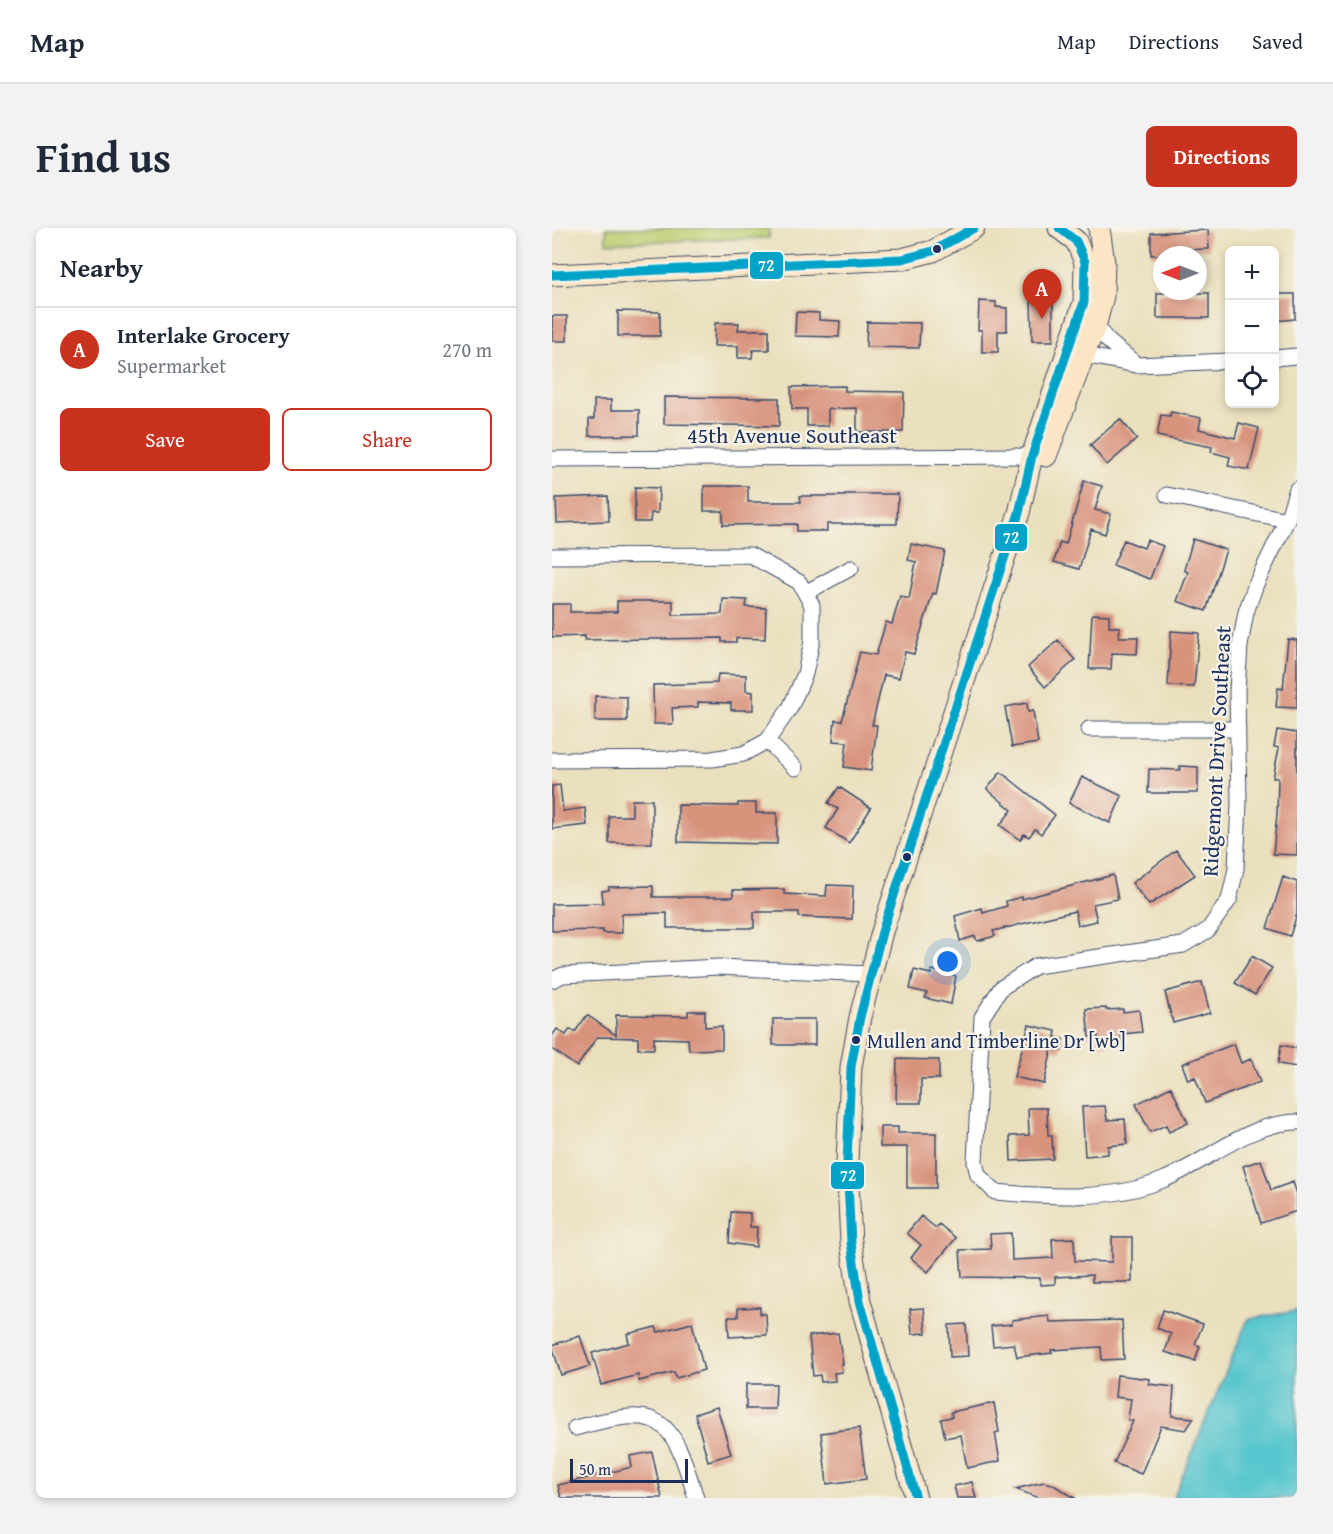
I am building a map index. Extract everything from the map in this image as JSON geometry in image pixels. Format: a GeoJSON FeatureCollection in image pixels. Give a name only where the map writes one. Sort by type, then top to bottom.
{"type":"FeatureCollection","features":[{"type":"Feature","properties":{"kind":"street"},"geometry":{"type":"LineString","coordinates":[[1059,228],[1076,241],[1085,262],[1081,346],[1084,355]]}},
{"type":"Feature","properties":{"kind":"street"},"geometry":{"type":"LineString","coordinates":[[1019,513],[1041,471],[1096,323],[1104,278],[1099,228]]}},
{"type":"Feature","properties":{"kind":"street"},"geometry":{"type":"LineString","coordinates":[[552,275],[902,259],[933,251],[971,229]]}},
{"type":"Feature","properties":{"kind":"street"},"geometry":{"type":"LineString","coordinates":[[916,1498],[860,1301],[851,1243],[847,1162],[850,1078],[870,974],[1019,513],[1032,456],[1084,302]]}},
{"type":"Feature","properties":{"kind":"street"},"geometry":{"type":"LineString","coordinates":[[1096,323],[1113,347],[1130,357],[1136,365]]}},
{"type":"Feature","properties":{"kind":"street"},"geometry":{"type":"LineString","coordinates":[[1084,355],[1136,365],[1225,361]]}},
{"type":"Feature","properties":{"kind":"street"},"geometry":{"type":"LineString","coordinates":[[1279,358],[1297,356]]}},
{"type":"Feature","properties":{"kind":"street","name":"45th Avenue Southeast"},"geometry":{"type":"LineString","coordinates":[[552,459],[1032,456]]}},
{"type":"Feature","properties":{"kind":"street","name":"Ridgemont Drive Southeast"},"geometry":{"type":"LineString","coordinates":[[1297,489],[1287,520],[1256,584],[1246,612],[1240,646],[1236,869],[1229,900],[1208,930],[1183,945],[1036,966],[1001,988],[982,1017],[975,1130],[978,1175],[995,1192],[1065,1195],[1129,1191],[1164,1180],[1253,1132],[1297,1122]]}},
{"type":"Feature","properties":{"kind":"street"},"geometry":{"type":"LineString","coordinates":[[1167,495],[1287,520]]}},
{"type":"Feature","properties":{"kind":"street"},"geometry":{"type":"LineString","coordinates":[[552,556],[750,555],[799,582],[812,605],[812,641],[805,674],[790,708],[767,741],[743,754],[712,759],[552,760]]}},
{"type":"Feature","properties":{"kind":"street"},"geometry":{"type":"LineString","coordinates":[[805,593],[851,568]]}},
{"type":"Feature","properties":{"kind":"street"},"geometry":{"type":"LineString","coordinates":[[1089,729],[1238,729]]}},
{"type":"Feature","properties":{"kind":"street"},"geometry":{"type":"LineString","coordinates":[[767,741],[795,768]]}},
{"type":"Feature","properties":{"kind":"street"},"geometry":{"type":"LineString","coordinates":[[552,980],[563,975],[719,967],[870,974]]}},
{"type":"Feature","properties":{"kind":"street"},"geometry":{"type":"LineString","coordinates":[[575,1428],[617,1416],[632,1415],[646,1417],[660,1423],[682,1450],[696,1498]]}},
{"type":"Feature","properties":{"kind":"green space"},"geometry":{"type":"Polygon","coordinates":[[[606,228],[769,228],[769,238],[606,243],[606,228]]]}},
{"type":"Feature","properties":{"kind":"water"},"geometry":{"type":"Polygon","coordinates":[[[1297,1311],[1297,1498],[1173,1498],[1248,1319],[1297,1311]]]}},
{"type":"Feature","properties":{"kind":"building"},"geometry":{"type":"Polygon","coordinates":[[[1208,230],[1209,249],[1207,246],[1153,246],[1153,255],[1151,255],[1151,233],[1208,230]]]}},
{"type":"Feature","properties":{"kind":"building"},"geometry":{"type":"Polygon","coordinates":[[[1207,293],[1209,293],[1209,318],[1157,318],[1157,300],[1207,300],[1207,293]]]}},
{"type":"Feature","properties":{"kind":"building"},"geometry":{"type":"Polygon","coordinates":[[[1279,294],[1295,294],[1295,319],[1279,321],[1279,294]]]}},
{"type":"Feature","properties":{"kind":"building"},"geometry":{"type":"Polygon","coordinates":[[[1031,297],[1053,297],[1053,341],[1032,341],[1031,297]]]}},
{"type":"Feature","properties":{"kind":"building"},"geometry":{"type":"Polygon","coordinates":[[[979,301],[996,302],[996,307],[1007,308],[1007,331],[998,331],[998,352],[982,352],[982,330],[978,330],[979,301]]]}},
{"type":"Feature","properties":{"kind":"building"},"geometry":{"type":"Polygon","coordinates":[[[618,311],[660,312],[660,336],[618,336],[618,311]]]}},
{"type":"Feature","properties":{"kind":"building"},"geometry":{"type":"Polygon","coordinates":[[[796,312],[819,313],[819,320],[840,321],[839,337],[795,336],[796,312]]]}},
{"type":"Feature","properties":{"kind":"building"},"geometry":{"type":"Polygon","coordinates":[[[552,316],[567,316],[567,341],[552,341],[552,316]]]}},
{"type":"Feature","properties":{"kind":"building"},"geometry":{"type":"Polygon","coordinates":[[[867,322],[920,323],[919,348],[866,347],[867,322]]]}},
{"type":"Feature","properties":{"kind":"building"},"geometry":{"type":"Polygon","coordinates":[[[715,323],[739,323],[738,330],[769,330],[769,350],[753,350],[752,358],[738,358],[738,346],[714,346],[715,323]]]}},
{"type":"Feature","properties":{"kind":"building"},"geometry":{"type":"Polygon","coordinates":[[[845,386],[845,391],[904,392],[903,432],[857,432],[857,408],[828,409],[828,426],[807,426],[807,409],[792,409],[791,387],[845,386]]]}},
{"type":"Feature","properties":{"kind":"building"},"geometry":{"type":"Polygon","coordinates":[[[664,397],[779,398],[779,426],[664,424],[664,397]]]}},
{"type":"Feature","properties":{"kind":"building"},"geometry":{"type":"Polygon","coordinates":[[[594,400],[611,400],[611,410],[639,410],[639,435],[589,436],[589,419],[594,419],[594,400]]]}},
{"type":"Feature","properties":{"kind":"building"},"geometry":{"type":"Polygon","coordinates":[[[1171,412],[1201,418],[1199,429],[1235,438],[1239,423],[1259,428],[1249,470],[1228,466],[1230,457],[1211,452],[1212,447],[1157,436],[1161,415],[1170,416],[1171,412]]]}},
{"type":"Feature","properties":{"kind":"building"},"geometry":{"type":"Polygon","coordinates":[[[1120,419],[1137,439],[1107,465],[1090,445],[1120,419]]]}},
{"type":"Feature","properties":{"kind":"building"},"geometry":{"type":"Polygon","coordinates":[[[1084,481],[1102,486],[1095,510],[1111,514],[1105,534],[1091,529],[1079,569],[1054,562],[1060,542],[1066,544],[1084,481]]]}},
{"type":"Feature","properties":{"kind":"building"},"geometry":{"type":"Polygon","coordinates":[[[704,486],[748,486],[748,502],[801,502],[800,496],[898,494],[897,524],[827,524],[827,531],[797,531],[797,524],[723,525],[723,511],[704,511],[704,486]]]}},
{"type":"Feature","properties":{"kind":"building"},"geometry":{"type":"Polygon","coordinates":[[[635,487],[659,488],[658,513],[651,513],[650,522],[635,522],[635,487]]]}},
{"type":"Feature","properties":{"kind":"building"},"geometry":{"type":"Polygon","coordinates":[[[608,496],[609,521],[557,523],[556,498],[608,496]]]}},
{"type":"Feature","properties":{"kind":"building"},"geometry":{"type":"Polygon","coordinates":[[[1193,539],[1226,550],[1206,611],[1177,601],[1188,572],[1184,570],[1193,539]]]}},
{"type":"Feature","properties":{"kind":"building"},"geometry":{"type":"Polygon","coordinates":[[[1124,540],[1144,548],[1147,540],[1163,546],[1150,579],[1113,565],[1124,540]]]}},
{"type":"Feature","properties":{"kind":"building"},"geometry":{"type":"Polygon","coordinates":[[[911,544],[945,551],[936,594],[933,593],[914,654],[905,652],[899,678],[884,675],[872,725],[877,725],[871,771],[844,767],[847,742],[833,741],[835,720],[842,721],[860,652],[876,655],[886,622],[892,624],[900,596],[909,599],[916,562],[908,560],[911,544]]]}},
{"type":"Feature","properties":{"kind":"building"},"geometry":{"type":"Polygon","coordinates":[[[723,599],[747,600],[746,607],[766,608],[765,639],[736,638],[736,642],[722,642],[722,638],[585,640],[585,636],[552,637],[552,604],[570,604],[570,612],[617,612],[617,601],[673,601],[673,615],[722,614],[723,599]]]}},
{"type":"Feature","properties":{"kind":"building"},"geometry":{"type":"Polygon","coordinates":[[[1092,614],[1109,615],[1109,627],[1120,627],[1119,637],[1138,637],[1137,654],[1112,653],[1111,669],[1089,669],[1092,614]]]}},
{"type":"Feature","properties":{"kind":"building"},"geometry":{"type":"Polygon","coordinates":[[[1171,631],[1199,633],[1194,687],[1168,686],[1171,631]]]}},
{"type":"Feature","properties":{"kind":"building"},"geometry":{"type":"Polygon","coordinates":[[[1288,639],[1297,640],[1297,708],[1276,707],[1278,688],[1283,689],[1288,639]]]}},
{"type":"Feature","properties":{"kind":"building"},"geometry":{"type":"Polygon","coordinates":[[[1058,640],[1075,660],[1045,687],[1028,667],[1058,640]]]}},
{"type":"Feature","properties":{"kind":"building"},"geometry":{"type":"Polygon","coordinates":[[[718,674],[746,675],[746,691],[753,692],[753,710],[731,710],[731,703],[698,702],[698,707],[672,708],[673,724],[654,724],[653,685],[717,683],[718,674]]]}},
{"type":"Feature","properties":{"kind":"building"},"geometry":{"type":"Polygon","coordinates":[[[595,696],[627,697],[627,721],[595,721],[595,696]]]}},
{"type":"Feature","properties":{"kind":"building"},"geometry":{"type":"Polygon","coordinates":[[[1027,703],[1028,712],[1033,711],[1038,743],[1012,747],[1005,707],[1027,703]]]}},
{"type":"Feature","properties":{"kind":"building"},"geometry":{"type":"Polygon","coordinates":[[[1277,730],[1297,733],[1297,855],[1273,854],[1277,814],[1278,778],[1273,778],[1279,748],[1274,747],[1277,730]]]}},
{"type":"Feature","properties":{"kind":"building"},"geometry":{"type":"Polygon","coordinates":[[[1180,766],[1198,767],[1198,793],[1148,793],[1149,769],[1180,770],[1180,766]]]}},
{"type":"Feature","properties":{"kind":"building"},"geometry":{"type":"Polygon","coordinates":[[[1001,772],[1055,815],[1041,834],[1035,829],[1029,837],[1024,834],[1020,840],[1000,825],[1012,810],[987,789],[1001,772]]]}},
{"type":"Feature","properties":{"kind":"building"},"geometry":{"type":"Polygon","coordinates":[[[1082,777],[1122,796],[1110,823],[1069,803],[1082,777]]]}},
{"type":"Feature","properties":{"kind":"building"},"geometry":{"type":"Polygon","coordinates":[[[560,785],[563,811],[585,808],[587,825],[552,829],[552,786],[560,785]]]}},
{"type":"Feature","properties":{"kind":"building"},"geometry":{"type":"Polygon","coordinates":[[[839,787],[871,808],[849,843],[826,828],[838,809],[828,803],[839,787]]]}},
{"type":"Feature","properties":{"kind":"building"},"geometry":{"type":"Polygon","coordinates":[[[632,800],[652,800],[652,843],[609,843],[609,816],[632,816],[632,800]]]}},
{"type":"Feature","properties":{"kind":"building"},"geometry":{"type":"Polygon","coordinates":[[[738,803],[756,803],[756,813],[777,813],[777,844],[678,842],[678,805],[738,806],[738,803]]]}},
{"type":"Feature","properties":{"kind":"building"},"geometry":{"type":"Polygon","coordinates":[[[1176,850],[1195,875],[1149,905],[1132,883],[1176,850]]]}},
{"type":"Feature","properties":{"kind":"building"},"geometry":{"type":"Polygon","coordinates":[[[1113,875],[1118,899],[1093,904],[1097,921],[1078,925],[1075,911],[993,931],[995,936],[977,941],[975,936],[960,941],[955,916],[982,908],[983,913],[1007,906],[1006,901],[1022,897],[1022,899],[1113,875]]]}},
{"type":"Feature","properties":{"kind":"building"},"geometry":{"type":"Polygon","coordinates":[[[1283,877],[1297,882],[1297,914],[1290,936],[1267,928],[1283,877]]]}},
{"type":"Feature","properties":{"kind":"building"},"geometry":{"type":"Polygon","coordinates":[[[827,885],[853,886],[852,919],[799,917],[799,912],[754,912],[754,928],[667,928],[667,913],[621,914],[622,933],[603,933],[603,930],[552,931],[552,904],[603,903],[602,891],[609,890],[609,887],[653,886],[653,897],[733,897],[733,890],[784,889],[784,894],[826,896],[827,885]]]}},
{"type":"Feature","properties":{"kind":"building"},"geometry":{"type":"Polygon","coordinates":[[[1252,956],[1272,968],[1255,995],[1235,983],[1252,956]]]}},
{"type":"Feature","properties":{"kind":"building"},"geometry":{"type":"Polygon","coordinates":[[[914,970],[931,974],[932,970],[956,976],[951,1004],[925,998],[927,993],[910,989],[914,970]]]}},
{"type":"Feature","properties":{"kind":"building"},"geometry":{"type":"Polygon","coordinates":[[[1202,982],[1210,1013],[1173,1023],[1165,992],[1202,982]]]}},
{"type":"Feature","properties":{"kind":"building"},"geometry":{"type":"Polygon","coordinates":[[[1106,1008],[1106,1010],[1123,1009],[1123,1012],[1139,1010],[1142,1032],[1121,1034],[1122,1043],[1099,1045],[1098,1036],[1089,1037],[1086,1009],[1106,1008]]]}},
{"type":"Feature","properties":{"kind":"building"},"geometry":{"type":"Polygon","coordinates":[[[688,1011],[705,1011],[705,1027],[722,1026],[722,1049],[689,1050],[688,1039],[654,1038],[654,1049],[638,1049],[638,1038],[597,1037],[577,1067],[552,1049],[552,1036],[557,1029],[566,1035],[570,1029],[575,1032],[587,1015],[616,1035],[616,1015],[688,1016],[688,1011]]]}},
{"type":"Feature","properties":{"kind":"building"},"geometry":{"type":"Polygon","coordinates":[[[773,1019],[815,1019],[815,1045],[773,1045],[773,1019]]]}},
{"type":"Feature","properties":{"kind":"building"},"geometry":{"type":"Polygon","coordinates":[[[1029,1025],[1056,1031],[1055,1037],[1063,1039],[1061,1051],[1052,1049],[1044,1084],[1014,1077],[1029,1025]]]}},
{"type":"Feature","properties":{"kind":"building"},"geometry":{"type":"Polygon","coordinates":[[[1234,1044],[1241,1063],[1251,1059],[1260,1082],[1205,1103],[1195,1077],[1188,1080],[1182,1064],[1234,1044]]]}},
{"type":"Feature","properties":{"kind":"building"},"geometry":{"type":"Polygon","coordinates":[[[1281,1045],[1297,1048],[1297,1067],[1278,1064],[1281,1045]]]}},
{"type":"Feature","properties":{"kind":"building"},"geometry":{"type":"Polygon","coordinates":[[[897,1059],[939,1060],[939,1079],[921,1079],[921,1103],[896,1103],[897,1059]]]}},
{"type":"Feature","properties":{"kind":"building"},"geometry":{"type":"Polygon","coordinates":[[[1171,1087],[1188,1123],[1169,1132],[1166,1125],[1150,1132],[1136,1104],[1171,1087]]]}},
{"type":"Feature","properties":{"kind":"building"},"geometry":{"type":"Polygon","coordinates":[[[1105,1106],[1107,1120],[1125,1119],[1127,1144],[1108,1146],[1108,1154],[1085,1156],[1082,1107],[1105,1106]]]}},
{"type":"Feature","properties":{"kind":"building"},"geometry":{"type":"Polygon","coordinates":[[[1028,1108],[1047,1108],[1048,1135],[1052,1135],[1053,1159],[1011,1161],[1010,1136],[1029,1135],[1028,1108]]]}},
{"type":"Feature","properties":{"kind":"building"},"geometry":{"type":"Polygon","coordinates":[[[880,1127],[898,1127],[898,1133],[936,1133],[936,1188],[907,1188],[907,1147],[880,1147],[880,1127]]]}},
{"type":"Feature","properties":{"kind":"building"},"geometry":{"type":"Polygon","coordinates":[[[1261,1160],[1271,1190],[1293,1182],[1297,1194],[1297,1211],[1261,1223],[1243,1166],[1261,1160]]]}},
{"type":"Feature","properties":{"kind":"building"},"geometry":{"type":"Polygon","coordinates":[[[731,1212],[750,1213],[750,1227],[757,1227],[756,1247],[729,1243],[731,1212]]]}},
{"type":"Feature","properties":{"kind":"building"},"geometry":{"type":"Polygon","coordinates":[[[921,1216],[936,1228],[939,1224],[956,1238],[928,1272],[911,1258],[921,1245],[907,1233],[921,1216]]]}},
{"type":"Feature","properties":{"kind":"building"},"geometry":{"type":"Polygon","coordinates":[[[1011,1233],[1012,1260],[1053,1258],[1052,1239],[1074,1238],[1075,1261],[1112,1262],[1112,1237],[1132,1237],[1132,1282],[1092,1282],[1092,1275],[1055,1277],[1055,1284],[1041,1285],[1040,1278],[962,1277],[960,1250],[991,1249],[990,1234],[1011,1233]]]}},
{"type":"Feature","properties":{"kind":"building"},"geometry":{"type":"Polygon","coordinates":[[[760,1307],[760,1314],[766,1314],[767,1335],[729,1337],[728,1317],[738,1317],[738,1308],[760,1307]]]}},
{"type":"Feature","properties":{"kind":"building"},"geometry":{"type":"Polygon","coordinates":[[[924,1308],[926,1333],[912,1334],[910,1309],[924,1308]]]}},
{"type":"Feature","properties":{"kind":"building"},"geometry":{"type":"Polygon","coordinates":[[[1163,1310],[1203,1324],[1195,1344],[1200,1346],[1195,1361],[1165,1352],[1171,1334],[1157,1328],[1163,1310]]]}},
{"type":"Feature","properties":{"kind":"building"},"geometry":{"type":"Polygon","coordinates":[[[1049,1316],[1050,1322],[1122,1320],[1124,1359],[1102,1360],[1101,1347],[1051,1350],[1052,1353],[1017,1357],[1014,1344],[993,1346],[991,1326],[1012,1324],[1012,1320],[1049,1316]]]}},
{"type":"Feature","properties":{"kind":"building"},"geometry":{"type":"Polygon","coordinates":[[[692,1323],[704,1370],[676,1378],[674,1372],[639,1381],[638,1375],[601,1385],[592,1353],[629,1343],[627,1334],[656,1327],[658,1332],[692,1323]]]}},
{"type":"Feature","properties":{"kind":"building"},"geometry":{"type":"Polygon","coordinates":[[[966,1324],[968,1356],[950,1357],[949,1325],[966,1324]]]}},
{"type":"Feature","properties":{"kind":"building"},"geometry":{"type":"Polygon","coordinates":[[[838,1333],[843,1364],[841,1364],[842,1372],[834,1373],[835,1381],[821,1382],[820,1375],[813,1376],[809,1336],[838,1333]]]}},
{"type":"Feature","properties":{"kind":"building"},"geometry":{"type":"Polygon","coordinates":[[[580,1336],[590,1366],[561,1375],[552,1345],[580,1336]]]}},
{"type":"Feature","properties":{"kind":"building"},"geometry":{"type":"Polygon","coordinates":[[[1117,1375],[1150,1379],[1149,1384],[1174,1387],[1172,1416],[1194,1418],[1186,1430],[1161,1426],[1141,1474],[1114,1463],[1133,1421],[1128,1420],[1131,1399],[1115,1397],[1117,1375]]]}},
{"type":"Feature","properties":{"kind":"building"},"geometry":{"type":"Polygon","coordinates":[[[746,1384],[776,1384],[775,1409],[746,1409],[746,1384]]]}},
{"type":"Feature","properties":{"kind":"building"},"geometry":{"type":"Polygon","coordinates":[[[994,1403],[999,1432],[995,1433],[1000,1461],[967,1468],[961,1435],[945,1438],[941,1419],[952,1417],[951,1412],[994,1403]]]}},
{"type":"Feature","properties":{"kind":"building"},"geometry":{"type":"Polygon","coordinates":[[[717,1407],[731,1454],[708,1461],[695,1414],[717,1407]]]}},
{"type":"Feature","properties":{"kind":"building"},"geometry":{"type":"Polygon","coordinates":[[[859,1428],[866,1479],[827,1484],[821,1433],[859,1428]]]}},
{"type":"Feature","properties":{"kind":"building"},"geometry":{"type":"Polygon","coordinates":[[[652,1452],[662,1498],[561,1498],[558,1485],[632,1467],[630,1456],[652,1452]]]}},
{"type":"Feature","properties":{"kind":"building"},"geometry":{"type":"Polygon","coordinates":[[[972,1482],[976,1498],[957,1498],[954,1486],[972,1482]]]}},
{"type":"Feature","properties":{"kind":"building"},"geometry":{"type":"Polygon","coordinates":[[[1044,1482],[1052,1484],[1075,1498],[1039,1498],[1015,1489],[1044,1482]]]}},
{"type":"Feature","properties":{"kind":"transit line","name":"72"},"geometry":{"type":"LineString","coordinates":[[552,275],[902,259],[933,251],[974,228]]}},
{"type":"Feature","properties":{"kind":"transit line","name":"72"},"geometry":{"type":"LineString","coordinates":[[916,1498],[860,1301],[851,1243],[847,1163],[851,1067],[860,1017],[882,932],[1019,513],[1032,456],[1084,302],[1085,262],[1076,241],[1059,228]]}},
{"type":"Feature","properties":{"kind":"place","name":"Interlake Grocery"},"geometry":{"type":"Point","coordinates":[1042,319]}},
{"type":"Feature","properties":{"kind":"place","name":"Mullen and Timberline Dr [wb]"},"geometry":{"type":"Point","coordinates":[856,1040]}}]}
